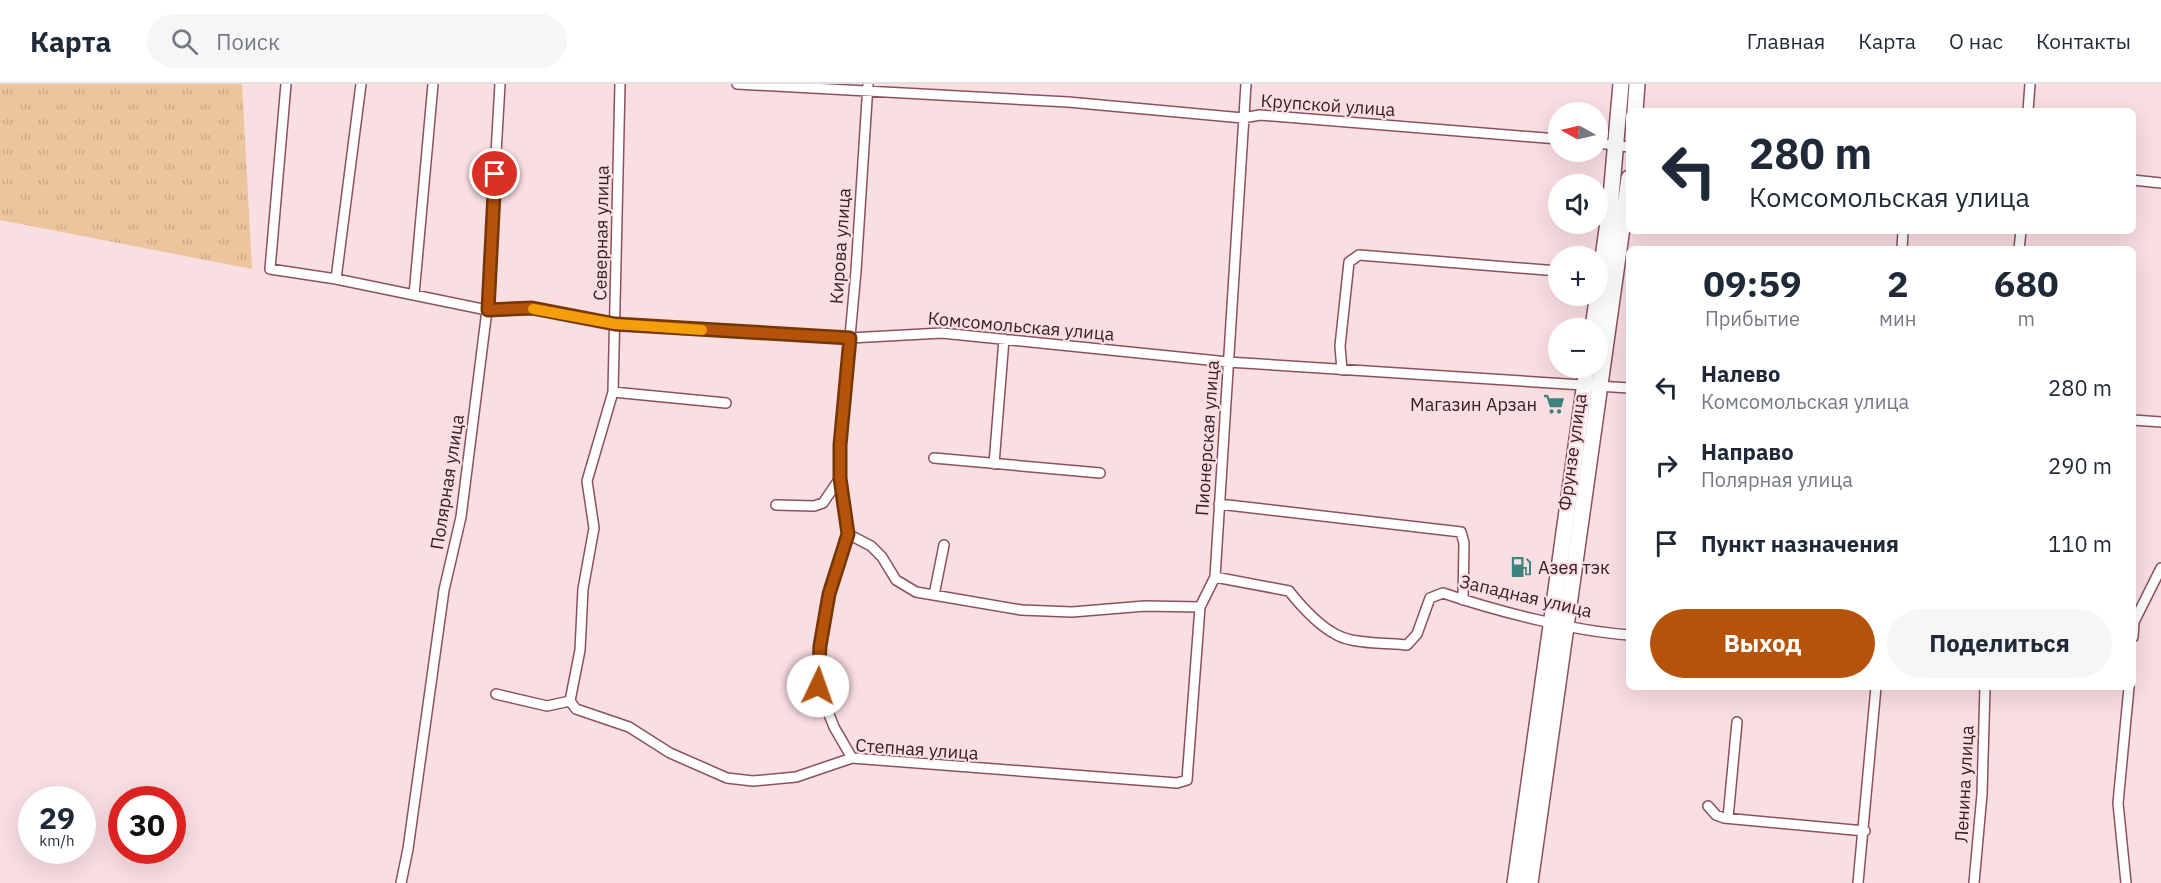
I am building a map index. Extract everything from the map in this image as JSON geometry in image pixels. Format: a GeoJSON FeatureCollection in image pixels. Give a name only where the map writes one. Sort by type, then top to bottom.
{"type":"FeatureCollection","features":[{"type":"Feature","properties":{"kind":"main road"},"geometry":{"type":"LineString","coordinates":[[1604,246],[1622,146],[1621,84]]}},
{"type":"Feature","properties":{"kind":"main road"},"geometry":{"type":"LineString","coordinates":[[1635,108],[1637,84]]}},
{"type":"Feature","properties":{"kind":"main road","name":"Фрунзе улица"},"geometry":{"type":"LineString","coordinates":[[1529,834],[1567,624],[1626,200]]}},
{"type":"Feature","properties":{"kind":"main road","name":"Фрунзе улица"},"geometry":{"type":"LineString","coordinates":[[1529,834],[1552,621],[1586,378]]}},
{"type":"Feature","properties":{"kind":"main road"},"geometry":{"type":"LineString","coordinates":[[1515,883],[1529,834]]}},
{"type":"Feature","properties":{"kind":"main road"},"geometry":{"type":"LineString","coordinates":[[1529,834],[1530,883]]}},
{"type":"Feature","properties":{"kind":"street","name":"Комсомольская улица"},"geometry":{"type":"LineString","coordinates":[[286,84],[270,269],[336,279],[488,310],[532,308],[615,324],[850,338],[942,333],[1228,362],[1626,388]]}},
{"type":"Feature","properties":{"kind":"street"},"geometry":{"type":"LineString","coordinates":[[336,279],[361,84]]}},
{"type":"Feature","properties":{"kind":"street"},"geometry":{"type":"LineString","coordinates":[[414,295],[433,84]]}},
{"type":"Feature","properties":{"kind":"street","name":"Полярная улица"},"geometry":{"type":"LineString","coordinates":[[400,883],[408,849],[444,590],[461,517],[488,310],[500,84]]}},
{"type":"Feature","properties":{"kind":"street","name":"Северная улица"},"geometry":{"type":"LineString","coordinates":[[570,701],[580,650],[583,589],[594,528],[587,481],[613,392],[620,84]]}},
{"type":"Feature","properties":{"kind":"street","name":"Крупской улица"},"geometry":{"type":"LineString","coordinates":[[737,84],[868,89],[1068,102],[1243,118],[1260,115],[1548,138]]}},
{"type":"Feature","properties":{"kind":"street","name":"Пионерская улица"},"geometry":{"type":"LineString","coordinates":[[1177,783],[1187,780],[1189,771],[1200,607],[1215,577],[1246,84]]}},
{"type":"Feature","properties":{"kind":"street"},"geometry":{"type":"LineString","coordinates":[[2028,108],[2030,84]]}},
{"type":"Feature","properties":{"kind":"street","name":"Кирова улица"},"geometry":{"type":"LineString","coordinates":[[852,758],[834,727],[818,686],[820,646],[829,594],[848,534],[840,478],[840,445],[868,89]]}},
{"type":"Feature","properties":{"kind":"street"},"geometry":{"type":"LineString","coordinates":[[2136,180],[2161,183]]}},
{"type":"Feature","properties":{"kind":"street"},"geometry":{"type":"LineString","coordinates":[[1342,370],[1340,346],[1349,262],[1359,255],[1548,270]]}},
{"type":"Feature","properties":{"kind":"street"},"geometry":{"type":"LineString","coordinates":[[994,464],[1004,339]]}},
{"type":"Feature","properties":{"kind":"street"},"geometry":{"type":"LineString","coordinates":[[613,392],[726,403]]}},
{"type":"Feature","properties":{"kind":"street"},"geometry":{"type":"LineString","coordinates":[[2136,420],[2161,422]]}},
{"type":"Feature","properties":{"kind":"street"},"geometry":{"type":"LineString","coordinates":[[934,458],[1100,473]]}},
{"type":"Feature","properties":{"kind":"street"},"geometry":{"type":"LineString","coordinates":[[776,505],[814,506],[823,502],[840,478]]}},
{"type":"Feature","properties":{"kind":"street"},"geometry":{"type":"LineString","coordinates":[[1219,504],[1461,532],[1464,543],[1463,600]]}},
{"type":"Feature","properties":{"kind":"street"},"geometry":{"type":"LineString","coordinates":[[848,534],[876,551],[896,580],[916,592],[1021,610],[1072,612],[1145,606],[1200,607]]}},
{"type":"Feature","properties":{"kind":"street"},"geometry":{"type":"LineString","coordinates":[[934,595],[944,545]]}},
{"type":"Feature","properties":{"kind":"street"},"geometry":{"type":"LineString","coordinates":[[2136,618],[2157,581],[2161,568]]}},
{"type":"Feature","properties":{"kind":"street","name":"Западная улица"},"geometry":{"type":"LineString","coordinates":[[1215,577],[1289,591],[1299,603],[1338,636],[1375,643],[1407,645],[1417,634],[1430,598],[1443,593],[1463,600],[1552,621],[1626,634]]}},
{"type":"Feature","properties":{"kind":"street"},"geometry":{"type":"LineString","coordinates":[[1858,883],[1865,831],[1875,690]]}},
{"type":"Feature","properties":{"kind":"street","name":"Ленина улица"},"geometry":{"type":"LineString","coordinates":[[1974,883],[1982,794],[1985,690]]}},
{"type":"Feature","properties":{"kind":"street"},"geometry":{"type":"LineString","coordinates":[[2126,883],[2118,803],[2128,690]]}},
{"type":"Feature","properties":{"kind":"street"},"geometry":{"type":"LineString","coordinates":[[496,694],[547,706],[570,701]]}},
{"type":"Feature","properties":{"kind":"street","name":"Степная улица"},"geometry":{"type":"LineString","coordinates":[[570,701],[576,709],[629,727],[670,753],[727,778],[753,780],[796,777],[852,758],[1177,783]]}},
{"type":"Feature","properties":{"kind":"street"},"geometry":{"type":"LineString","coordinates":[[1728,818],[1737,722]]}},
{"type":"Feature","properties":{"kind":"street"},"geometry":{"type":"LineString","coordinates":[[1708,806],[1716,815],[1728,818],[1865,831]]}},
{"type":"Feature","properties":{"kind":"green space"},"geometry":{"type":"Polygon","coordinates":[[[0,84],[242,84],[252,269],[0,220],[0,84]]]}},
{"type":"Feature","properties":{"kind":"slow traffic"},"geometry":{"type":"LineString","coordinates":[[533,309],[615,324],[702,330]]}},
{"type":"Feature","properties":{"kind":"place","name":"Магазин Арзан"},"geometry":{"type":"Point","coordinates":[1554,404]}},
{"type":"Feature","properties":{"kind":"place","name":"Азея тэк"},"geometry":{"type":"Point","coordinates":[1521,567]}},
{"type":"Feature","properties":{"kind":"route"},"geometry":{"type":"LineString","coordinates":[[495,174],[488,310],[532,308],[615,324],[850,338],[840,445],[840,478],[848,534],[829,594],[820,646],[818,686]]}}]}
